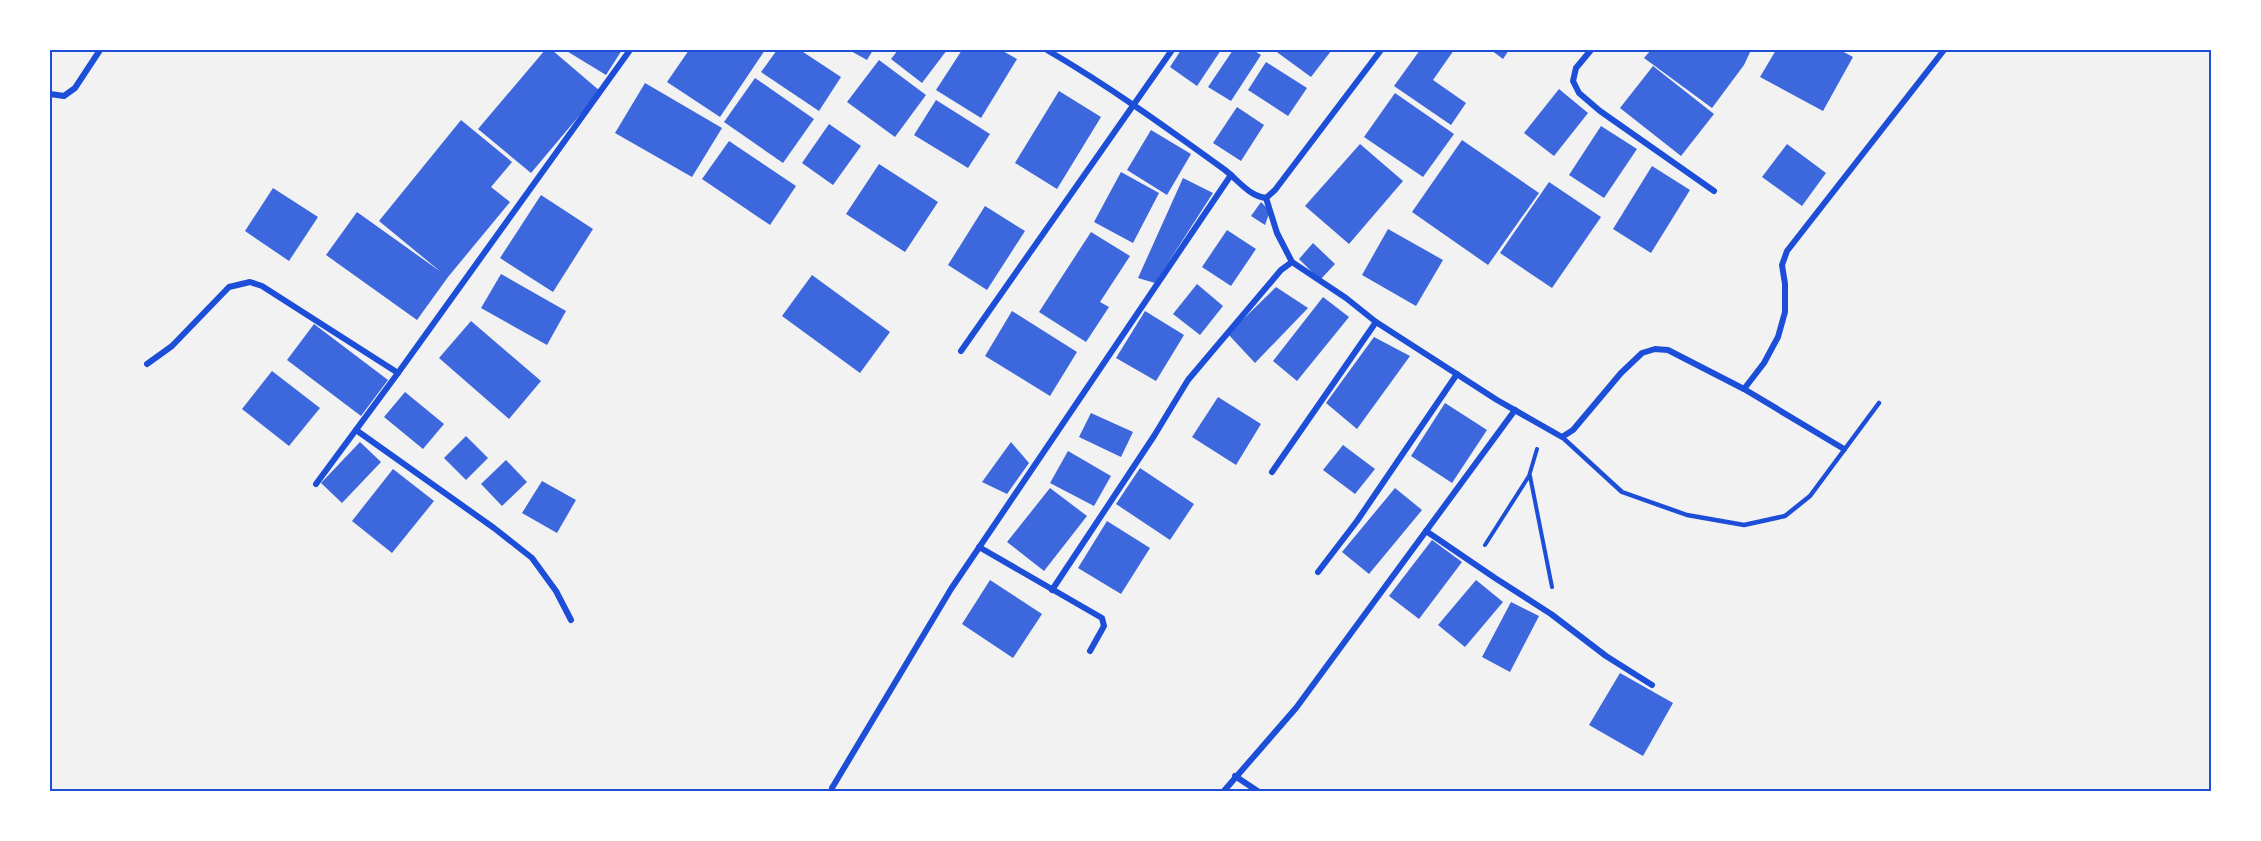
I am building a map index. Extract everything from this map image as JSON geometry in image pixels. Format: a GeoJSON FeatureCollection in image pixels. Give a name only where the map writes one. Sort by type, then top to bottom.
{"type":"FeatureCollection","features":[{"type":"Feature","properties":{"kind":"street"},"geometry":{"type":"LineString","coordinates":[[50,94],[64,96],[75,88],[100,50]]}},
{"type":"Feature","properties":{"kind":"street"},"geometry":{"type":"LineString","coordinates":[[316,484],[630,50]]}},
{"type":"Feature","properties":{"kind":"street"},"geometry":{"type":"LineString","coordinates":[[1047,50],[1134,104],[1231,175],[1256,197],[1266,198],[1275,190],[1381,50]]}},
{"type":"Feature","properties":{"kind":"street"},"geometry":{"type":"LineString","coordinates":[[961,351],[1172,50]]}},
{"type":"Feature","properties":{"kind":"street"},"geometry":{"type":"LineString","coordinates":[[1591,50],[1576,68],[1573,81],[1579,93],[1600,111],[1714,191]]}},
{"type":"Feature","properties":{"kind":"street"},"geometry":{"type":"LineString","coordinates":[[1743,389],[1764,363],[1778,337],[1785,312],[1782,265],[1787,251],[1944,50]]}},
{"type":"Feature","properties":{"kind":"street"},"geometry":{"type":"LineString","coordinates":[[832,788],[951,589],[1231,175]]}},
{"type":"Feature","properties":{"kind":"street"},"geometry":{"type":"LineString","coordinates":[[1266,198],[1277,233],[1292,262],[1346,298],[1376,322],[1562,437],[1573,430],[1621,373],[1642,353],[1655,349],[1668,350],[1743,389],[1844,448]]}},
{"type":"Feature","properties":{"kind":"street"},"geometry":{"type":"LineString","coordinates":[[1052,590],[1154,436],[1188,380],[1281,270],[1292,262]]}},
{"type":"Feature","properties":{"kind":"street"},"geometry":{"type":"LineString","coordinates":[[147,364],[172,346],[229,286],[250,282],[262,286],[398,373]]}},
{"type":"Feature","properties":{"kind":"street"},"geometry":{"type":"LineString","coordinates":[[1272,472],[1376,322]]}},
{"type":"Feature","properties":{"kind":"street"},"geometry":{"type":"LineString","coordinates":[[1318,572],[1357,521],[1457,374]]}},
{"type":"Feature","properties":{"kind":"street"},"geometry":{"type":"LineString","coordinates":[[1223,792],[1296,708],[1515,410]]}},
{"type":"Feature","properties":{"kind":"street"},"geometry":{"type":"LineString","coordinates":[[356,430],[494,528],[532,558],[556,591],[571,620]]}},
{"type":"Feature","properties":{"kind":"street"},"geometry":{"type":"LineString","coordinates":[[1426,531],[1551,614],[1606,656],[1652,685]]}},
{"type":"Feature","properties":{"kind":"street"},"geometry":{"type":"LineString","coordinates":[[979,547],[1102,618],[1104,626],[1090,651]]}},
{"type":"Feature","properties":{"kind":"street"},"geometry":{"type":"LineString","coordinates":[[1235,776],[1259,792]]}},
{"type":"Feature","properties":{"kind":"lane"},"geometry":{"type":"LineString","coordinates":[[1562,437],[1622,492],[1687,515],[1744,525],[1785,516],[1810,496],[1879,403]]}},
{"type":"Feature","properties":{"kind":"path"},"geometry":{"type":"LineString","coordinates":[[1473,563],[1529,476],[1543,425]]}},
{"type":"Feature","properties":{"kind":"path"},"geometry":{"type":"LineString","coordinates":[[1529,476],[1555,601],[1551,614]]}},
{"type":"Feature","properties":{"kind":"building"},"geometry":{"type":"Polygon","coordinates":[[[545,50],[552,50],[600,91],[531,173],[478,129],[545,50]]]}},
{"type":"Feature","properties":{"kind":"building"},"geometry":{"type":"Polygon","coordinates":[[[565,50],[622,50],[606,75],[565,50]]]}},
{"type":"Feature","properties":{"kind":"building"},"geometry":{"type":"Polygon","coordinates":[[[689,50],[765,50],[720,117],[667,82],[689,50]]]}},
{"type":"Feature","properties":{"kind":"building"},"geometry":{"type":"Polygon","coordinates":[[[777,50],[800,50],[841,77],[819,111],[761,72],[777,50]]]}},
{"type":"Feature","properties":{"kind":"building"},"geometry":{"type":"Polygon","coordinates":[[[849,50],[873,50],[867,60],[849,50]]]}},
{"type":"Feature","properties":{"kind":"building"},"geometry":{"type":"Polygon","coordinates":[[[898,50],[947,50],[922,83],[891,59],[898,50]]]}},
{"type":"Feature","properties":{"kind":"building"},"geometry":{"type":"Polygon","coordinates":[[[962,50],[1001,50],[1017,59],[981,118],[936,90],[962,50]]]}},
{"type":"Feature","properties":{"kind":"building"},"geometry":{"type":"Polygon","coordinates":[[[1181,50],[1221,50],[1197,86],[1170,67],[1181,50]]]}},
{"type":"Feature","properties":{"kind":"building"},"geometry":{"type":"Polygon","coordinates":[[[1233,50],[1253,50],[1261,55],[1231,101],[1208,87],[1233,50]]]}},
{"type":"Feature","properties":{"kind":"building"},"geometry":{"type":"Polygon","coordinates":[[[1274,50],[1330,50],[1331,51],[1311,77],[1274,50]]]}},
{"type":"Feature","properties":{"kind":"building"},"geometry":{"type":"Polygon","coordinates":[[[1420,50],[1454,50],[1433,80],[1466,103],[1451,125],[1394,86],[1420,50]]]}},
{"type":"Feature","properties":{"kind":"building"},"geometry":{"type":"Polygon","coordinates":[[[1491,50],[1509,50],[1503,59],[1491,50]]]}},
{"type":"Feature","properties":{"kind":"building"},"geometry":{"type":"Polygon","coordinates":[[[1651,50],[1751,50],[1744,65],[1712,108],[1644,58],[1651,50]]]}},
{"type":"Feature","properties":{"kind":"building"},"geometry":{"type":"Polygon","coordinates":[[[1776,50],[1840,50],[1853,57],[1823,111],[1760,77],[1776,50]]]}},
{"type":"Feature","properties":{"kind":"building"},"geometry":{"type":"Polygon","coordinates":[[[879,60],[926,95],[895,137],[847,102],[879,60]]]}},
{"type":"Feature","properties":{"kind":"building"},"geometry":{"type":"Polygon","coordinates":[[[1266,62],[1307,88],[1288,116],[1248,90],[1266,62]]]}},
{"type":"Feature","properties":{"kind":"building"},"geometry":{"type":"Polygon","coordinates":[[[1653,66],[1714,114],[1681,156],[1620,108],[1653,66]]]}},
{"type":"Feature","properties":{"kind":"building"},"geometry":{"type":"Polygon","coordinates":[[[755,78],[814,119],[783,163],[724,122],[755,78]]]}},
{"type":"Feature","properties":{"kind":"building"},"geometry":{"type":"Polygon","coordinates":[[[645,83],[722,128],[692,177],[615,133],[645,83]]]}},
{"type":"Feature","properties":{"kind":"building"},"geometry":{"type":"Polygon","coordinates":[[[1559,89],[1588,113],[1554,156],[1524,133],[1559,89]]]}},
{"type":"Feature","properties":{"kind":"building"},"geometry":{"type":"Polygon","coordinates":[[[1059,91],[1101,117],[1057,189],[1015,163],[1059,91]]]}},
{"type":"Feature","properties":{"kind":"building"},"geometry":{"type":"Polygon","coordinates":[[[1395,93],[1454,134],[1423,177],[1364,137],[1395,93]]]}},
{"type":"Feature","properties":{"kind":"building"},"geometry":{"type":"Polygon","coordinates":[[[936,100],[990,134],[968,168],[914,135],[936,100]]]}},
{"type":"Feature","properties":{"kind":"building"},"geometry":{"type":"Polygon","coordinates":[[[1237,107],[1264,125],[1241,161],[1213,143],[1237,107]]]}},
{"type":"Feature","properties":{"kind":"building"},"geometry":{"type":"Polygon","coordinates":[[[461,120],[512,162],[491,187],[510,202],[448,277],[417,320],[326,255],[357,212],[441,272],[379,221],[461,120]]]}},
{"type":"Feature","properties":{"kind":"building"},"geometry":{"type":"Polygon","coordinates":[[[829,124],[861,146],[833,185],[802,163],[829,124]]]}},
{"type":"Feature","properties":{"kind":"building"},"geometry":{"type":"Polygon","coordinates":[[[1601,126],[1637,149],[1604,198],[1569,175],[1601,126]]]}},
{"type":"Feature","properties":{"kind":"building"},"geometry":{"type":"Polygon","coordinates":[[[1151,130],[1191,154],[1167,195],[1127,170],[1151,130]]]}},
{"type":"Feature","properties":{"kind":"building"},"geometry":{"type":"Polygon","coordinates":[[[1462,140],[1539,193],[1488,265],[1412,212],[1462,140]]]}},
{"type":"Feature","properties":{"kind":"building"},"geometry":{"type":"Polygon","coordinates":[[[729,141],[796,186],[770,225],[702,179],[729,141]]]}},
{"type":"Feature","properties":{"kind":"building"},"geometry":{"type":"Polygon","coordinates":[[[1360,144],[1403,181],[1349,244],[1305,206],[1360,144]]]}},
{"type":"Feature","properties":{"kind":"building"},"geometry":{"type":"Polygon","coordinates":[[[1787,144],[1826,173],[1802,206],[1762,177],[1787,144]]]}},
{"type":"Feature","properties":{"kind":"building"},"geometry":{"type":"Polygon","coordinates":[[[879,164],[938,202],[905,252],[846,214],[879,164]]]}},
{"type":"Feature","properties":{"kind":"building"},"geometry":{"type":"Polygon","coordinates":[[[1652,166],[1690,190],[1651,253],[1613,229],[1652,166]]]}},
{"type":"Feature","properties":{"kind":"building"},"geometry":{"type":"Polygon","coordinates":[[[1121,172],[1159,193],[1133,243],[1094,222],[1121,172]]]}},
{"type":"Feature","properties":{"kind":"building"},"geometry":{"type":"Polygon","coordinates":[[[1183,178],[1213,193],[1155,283],[1138,278],[1183,178]]]}},
{"type":"Feature","properties":{"kind":"building"},"geometry":{"type":"Polygon","coordinates":[[[1549,182],[1601,217],[1552,288],[1500,253],[1549,182]]]}},
{"type":"Feature","properties":{"kind":"building"},"geometry":{"type":"Polygon","coordinates":[[[273,188],[318,217],[289,261],[245,231],[273,188]]]}},
{"type":"Feature","properties":{"kind":"building"},"geometry":{"type":"Polygon","coordinates":[[[541,195],[593,229],[553,292],[500,258],[541,195]]]}},
{"type":"Feature","properties":{"kind":"building"},"geometry":{"type":"Polygon","coordinates":[[[1261,202],[1270,211],[1265,225],[1251,216],[1261,202]]]}},
{"type":"Feature","properties":{"kind":"building"},"geometry":{"type":"Polygon","coordinates":[[[985,206],[1025,231],[987,290],[948,265],[985,206]]]}},
{"type":"Feature","properties":{"kind":"building"},"geometry":{"type":"Polygon","coordinates":[[[1388,229],[1443,260],[1416,306],[1362,275],[1388,229]]]}},
{"type":"Feature","properties":{"kind":"building"},"geometry":{"type":"Polygon","coordinates":[[[1227,230],[1256,249],[1231,286],[1202,267],[1227,230]]]}},
{"type":"Feature","properties":{"kind":"building"},"geometry":{"type":"Polygon","coordinates":[[[1091,232],[1130,256],[1100,302],[1109,307],[1086,342],[1039,312],[1091,232]]]}},
{"type":"Feature","properties":{"kind":"building"},"geometry":{"type":"Polygon","coordinates":[[[1313,243],[1335,264],[1320,280],[1299,259],[1313,243]]]}},
{"type":"Feature","properties":{"kind":"building"},"geometry":{"type":"Polygon","coordinates":[[[501,274],[566,311],[547,345],[481,308],[501,274]]]}},
{"type":"Feature","properties":{"kind":"building"},"geometry":{"type":"Polygon","coordinates":[[[812,275],[890,332],[860,373],[782,316],[812,275]]]}},
{"type":"Feature","properties":{"kind":"building"},"geometry":{"type":"Polygon","coordinates":[[[1197,284],[1223,306],[1200,335],[1173,314],[1197,284]]]}},
{"type":"Feature","properties":{"kind":"building"},"geometry":{"type":"Polygon","coordinates":[[[1276,287],[1308,308],[1255,363],[1228,334],[1276,287]]]}},
{"type":"Feature","properties":{"kind":"building"},"geometry":{"type":"Polygon","coordinates":[[[1323,297],[1349,317],[1297,381],[1273,361],[1323,297]]]}},
{"type":"Feature","properties":{"kind":"building"},"geometry":{"type":"Polygon","coordinates":[[[1012,311],[1077,352],[1050,396],[985,356],[1012,311]]]}},
{"type":"Feature","properties":{"kind":"building"},"geometry":{"type":"Polygon","coordinates":[[[1145,311],[1184,335],[1156,381],[1116,358],[1145,311]]]}},
{"type":"Feature","properties":{"kind":"building"},"geometry":{"type":"Polygon","coordinates":[[[471,321],[541,381],[509,419],[439,358],[471,321]]]}},
{"type":"Feature","properties":{"kind":"building"},"geometry":{"type":"Polygon","coordinates":[[[314,324],[388,380],[361,416],[287,360],[314,324]]]}},
{"type":"Feature","properties":{"kind":"building"},"geometry":{"type":"Polygon","coordinates":[[[1374,337],[1410,356],[1357,429],[1326,403],[1374,337]]]}},
{"type":"Feature","properties":{"kind":"building"},"geometry":{"type":"Polygon","coordinates":[[[272,371],[320,408],[289,446],[242,409],[272,371]]]}},
{"type":"Feature","properties":{"kind":"building"},"geometry":{"type":"Polygon","coordinates":[[[405,392],[444,424],[423,449],[384,417],[405,392]]]}},
{"type":"Feature","properties":{"kind":"building"},"geometry":{"type":"Polygon","coordinates":[[[1218,397],[1261,424],[1236,465],[1192,437],[1218,397]]]}},
{"type":"Feature","properties":{"kind":"building"},"geometry":{"type":"Polygon","coordinates":[[[1445,403],[1487,430],[1452,483],[1411,456],[1445,403]]]}},
{"type":"Feature","properties":{"kind":"building"},"geometry":{"type":"Polygon","coordinates":[[[1091,413],[1133,432],[1121,457],[1079,437],[1091,413]]]}},
{"type":"Feature","properties":{"kind":"building"},"geometry":{"type":"Polygon","coordinates":[[[466,436],[488,458],[466,480],[444,458],[466,436]]]}},
{"type":"Feature","properties":{"kind":"building"},"geometry":{"type":"Polygon","coordinates":[[[360,442],[381,462],[342,503],[321,483],[360,442]]]}},
{"type":"Feature","properties":{"kind":"building"},"geometry":{"type":"Polygon","coordinates":[[[1011,442],[1029,463],[1007,494],[982,482],[1011,442]]]}},
{"type":"Feature","properties":{"kind":"building"},"geometry":{"type":"Polygon","coordinates":[[[1343,445],[1375,469],[1355,494],[1323,470],[1343,445]]]}},
{"type":"Feature","properties":{"kind":"building"},"geometry":{"type":"Polygon","coordinates":[[[1068,451],[1111,476],[1094,506],[1050,483],[1068,451]]]}},
{"type":"Feature","properties":{"kind":"building"},"geometry":{"type":"Polygon","coordinates":[[[506,460],[527,482],[502,506],[481,484],[506,460]]]}},
{"type":"Feature","properties":{"kind":"building"},"geometry":{"type":"Polygon","coordinates":[[[1140,468],[1194,504],[1170,540],[1116,504],[1140,468]]]}},
{"type":"Feature","properties":{"kind":"building"},"geometry":{"type":"Polygon","coordinates":[[[393,469],[434,501],[392,553],[352,521],[393,469]]]}},
{"type":"Feature","properties":{"kind":"building"},"geometry":{"type":"Polygon","coordinates":[[[542,481],[576,500],[557,533],[522,513],[542,481]]]}},
{"type":"Feature","properties":{"kind":"building"},"geometry":{"type":"Polygon","coordinates":[[[1050,488],[1087,516],[1044,571],[1007,542],[1050,488]]]}},
{"type":"Feature","properties":{"kind":"building"},"geometry":{"type":"Polygon","coordinates":[[[1395,488],[1422,510],[1369,574],[1342,552],[1395,488]]]}},
{"type":"Feature","properties":{"kind":"building"},"geometry":{"type":"Polygon","coordinates":[[[1107,521],[1150,548],[1121,594],[1078,568],[1107,521]]]}},
{"type":"Feature","properties":{"kind":"building"},"geometry":{"type":"Polygon","coordinates":[[[1432,540],[1462,562],[1419,619],[1389,596],[1432,540]]]}},
{"type":"Feature","properties":{"kind":"building"},"geometry":{"type":"Polygon","coordinates":[[[990,580],[1042,614],[1013,658],[962,624],[990,580]]]}},
{"type":"Feature","properties":{"kind":"building"},"geometry":{"type":"Polygon","coordinates":[[[1476,580],[1503,602],[1465,647],[1438,625],[1476,580]]]}},
{"type":"Feature","properties":{"kind":"building"},"geometry":{"type":"Polygon","coordinates":[[[1511,602],[1539,616],[1510,672],[1482,657],[1511,602]]]}},
{"type":"Feature","properties":{"kind":"building"},"geometry":{"type":"Polygon","coordinates":[[[1620,673],[1673,703],[1643,756],[1589,725],[1620,673]]]}}]}
